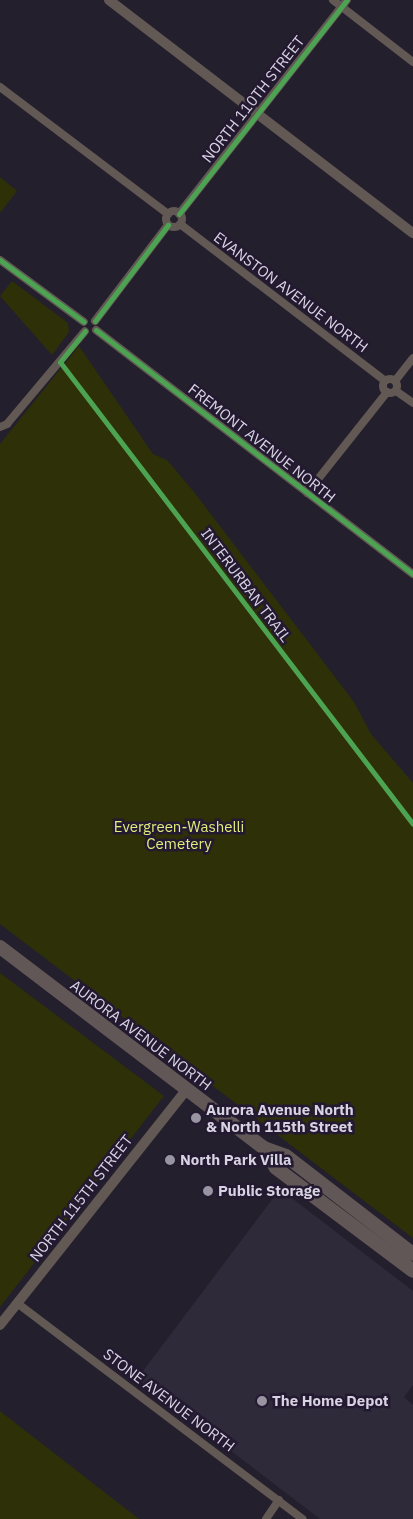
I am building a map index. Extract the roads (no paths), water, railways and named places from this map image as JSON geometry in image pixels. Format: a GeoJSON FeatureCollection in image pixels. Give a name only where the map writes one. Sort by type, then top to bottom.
{"type":"FeatureCollection","features":[{"type":"Feature","properties":{"kind":"highway","name":"AURORA AVENUE NORTH"},"geometry":{"type":"LineString","coordinates":[[0,947],[264,1148],[286,1156],[413,1254]]}},
{"type":"Feature","properties":{"kind":"highway","name":"AURORA AVENUE NORTH"},"geometry":{"type":"LineString","coordinates":[[264,1148],[276,1168],[413,1271]]}},
{"type":"Feature","properties":{"kind":"street"},"geometry":{"type":"LineString","coordinates":[[109,0],[413,233]]}},
{"type":"Feature","properties":{"kind":"street"},"geometry":{"type":"LineString","coordinates":[[333,0],[345,3],[413,62]]}},
{"type":"Feature","properties":{"kind":"street","name":"NORTH 110TH STREET"},"geometry":{"type":"LineString","coordinates":[[179,214],[345,3]]}},
{"type":"Feature","properties":{"kind":"street"},"geometry":{"type":"LineString","coordinates":[[0,86],[168,214],[179,214],[180,224],[174,227],[168,225]]}},
{"type":"Feature","properties":{"kind":"street"},"geometry":{"type":"LineString","coordinates":[[85,331],[91,333],[96,330],[95,321],[168,225],[168,214]]}},
{"type":"Feature","properties":{"kind":"street","name":"EVANSTON AVENUE NORTH"},"geometry":{"type":"LineString","coordinates":[[180,224],[385,381]]}},
{"type":"Feature","properties":{"kind":"street"},"geometry":{"type":"LineString","coordinates":[[2,265],[84,322],[95,321]]}},
{"type":"Feature","properties":{"kind":"street"},"geometry":{"type":"LineString","coordinates":[[0,427],[7,424],[85,331],[84,322]]}},
{"type":"Feature","properties":{"kind":"street","name":"FREMONT AVENUE NORTH"},"geometry":{"type":"LineString","coordinates":[[96,330],[413,574]]}},
{"type":"Feature","properties":{"kind":"street"},"geometry":{"type":"LineString","coordinates":[[413,358],[395,381],[396,390],[413,404]]}},
{"type":"Feature","properties":{"kind":"street"},"geometry":{"type":"LineString","coordinates":[[386,392],[383,387],[385,381],[395,381]]}},
{"type":"Feature","properties":{"kind":"street"},"geometry":{"type":"LineString","coordinates":[[307,493],[386,392],[396,390]]}},
{"type":"Feature","properties":{"kind":"street","name":"NORTH 115TH STREET"},"geometry":{"type":"LineString","coordinates":[[0,1325],[186,1090]]}},
{"type":"Feature","properties":{"kind":"street","name":"STONE AVENUE NORTH"},"geometry":{"type":"LineString","coordinates":[[18,1303],[303,1519]]}},
{"type":"Feature","properties":{"kind":"street"},"geometry":{"type":"LineString","coordinates":[[266,1519],[279,1500]]}},
{"type":"Feature","properties":{"kind":"place","name":"Aurora Avenue North & North 115th Street"},"geometry":{"type":"Point","coordinates":[196,1118]}},
{"type":"Feature","properties":{"kind":"place","name":"North Park Villa"},"geometry":{"type":"Point","coordinates":[170,1160]}},
{"type":"Feature","properties":{"kind":"place","name":"Public Storage"},"geometry":{"type":"Point","coordinates":[208,1191]}},
{"type":"Feature","properties":{"kind":"place","name":"The Home Depot"},"geometry":{"type":"Point","coordinates":[262,1401]}},
{"type":"Feature","properties":{"kind":"park label","name":"Evergreen-Washelli Cemetery"},"geometry":{"type":"Point","coordinates":[179,834]}}]}
